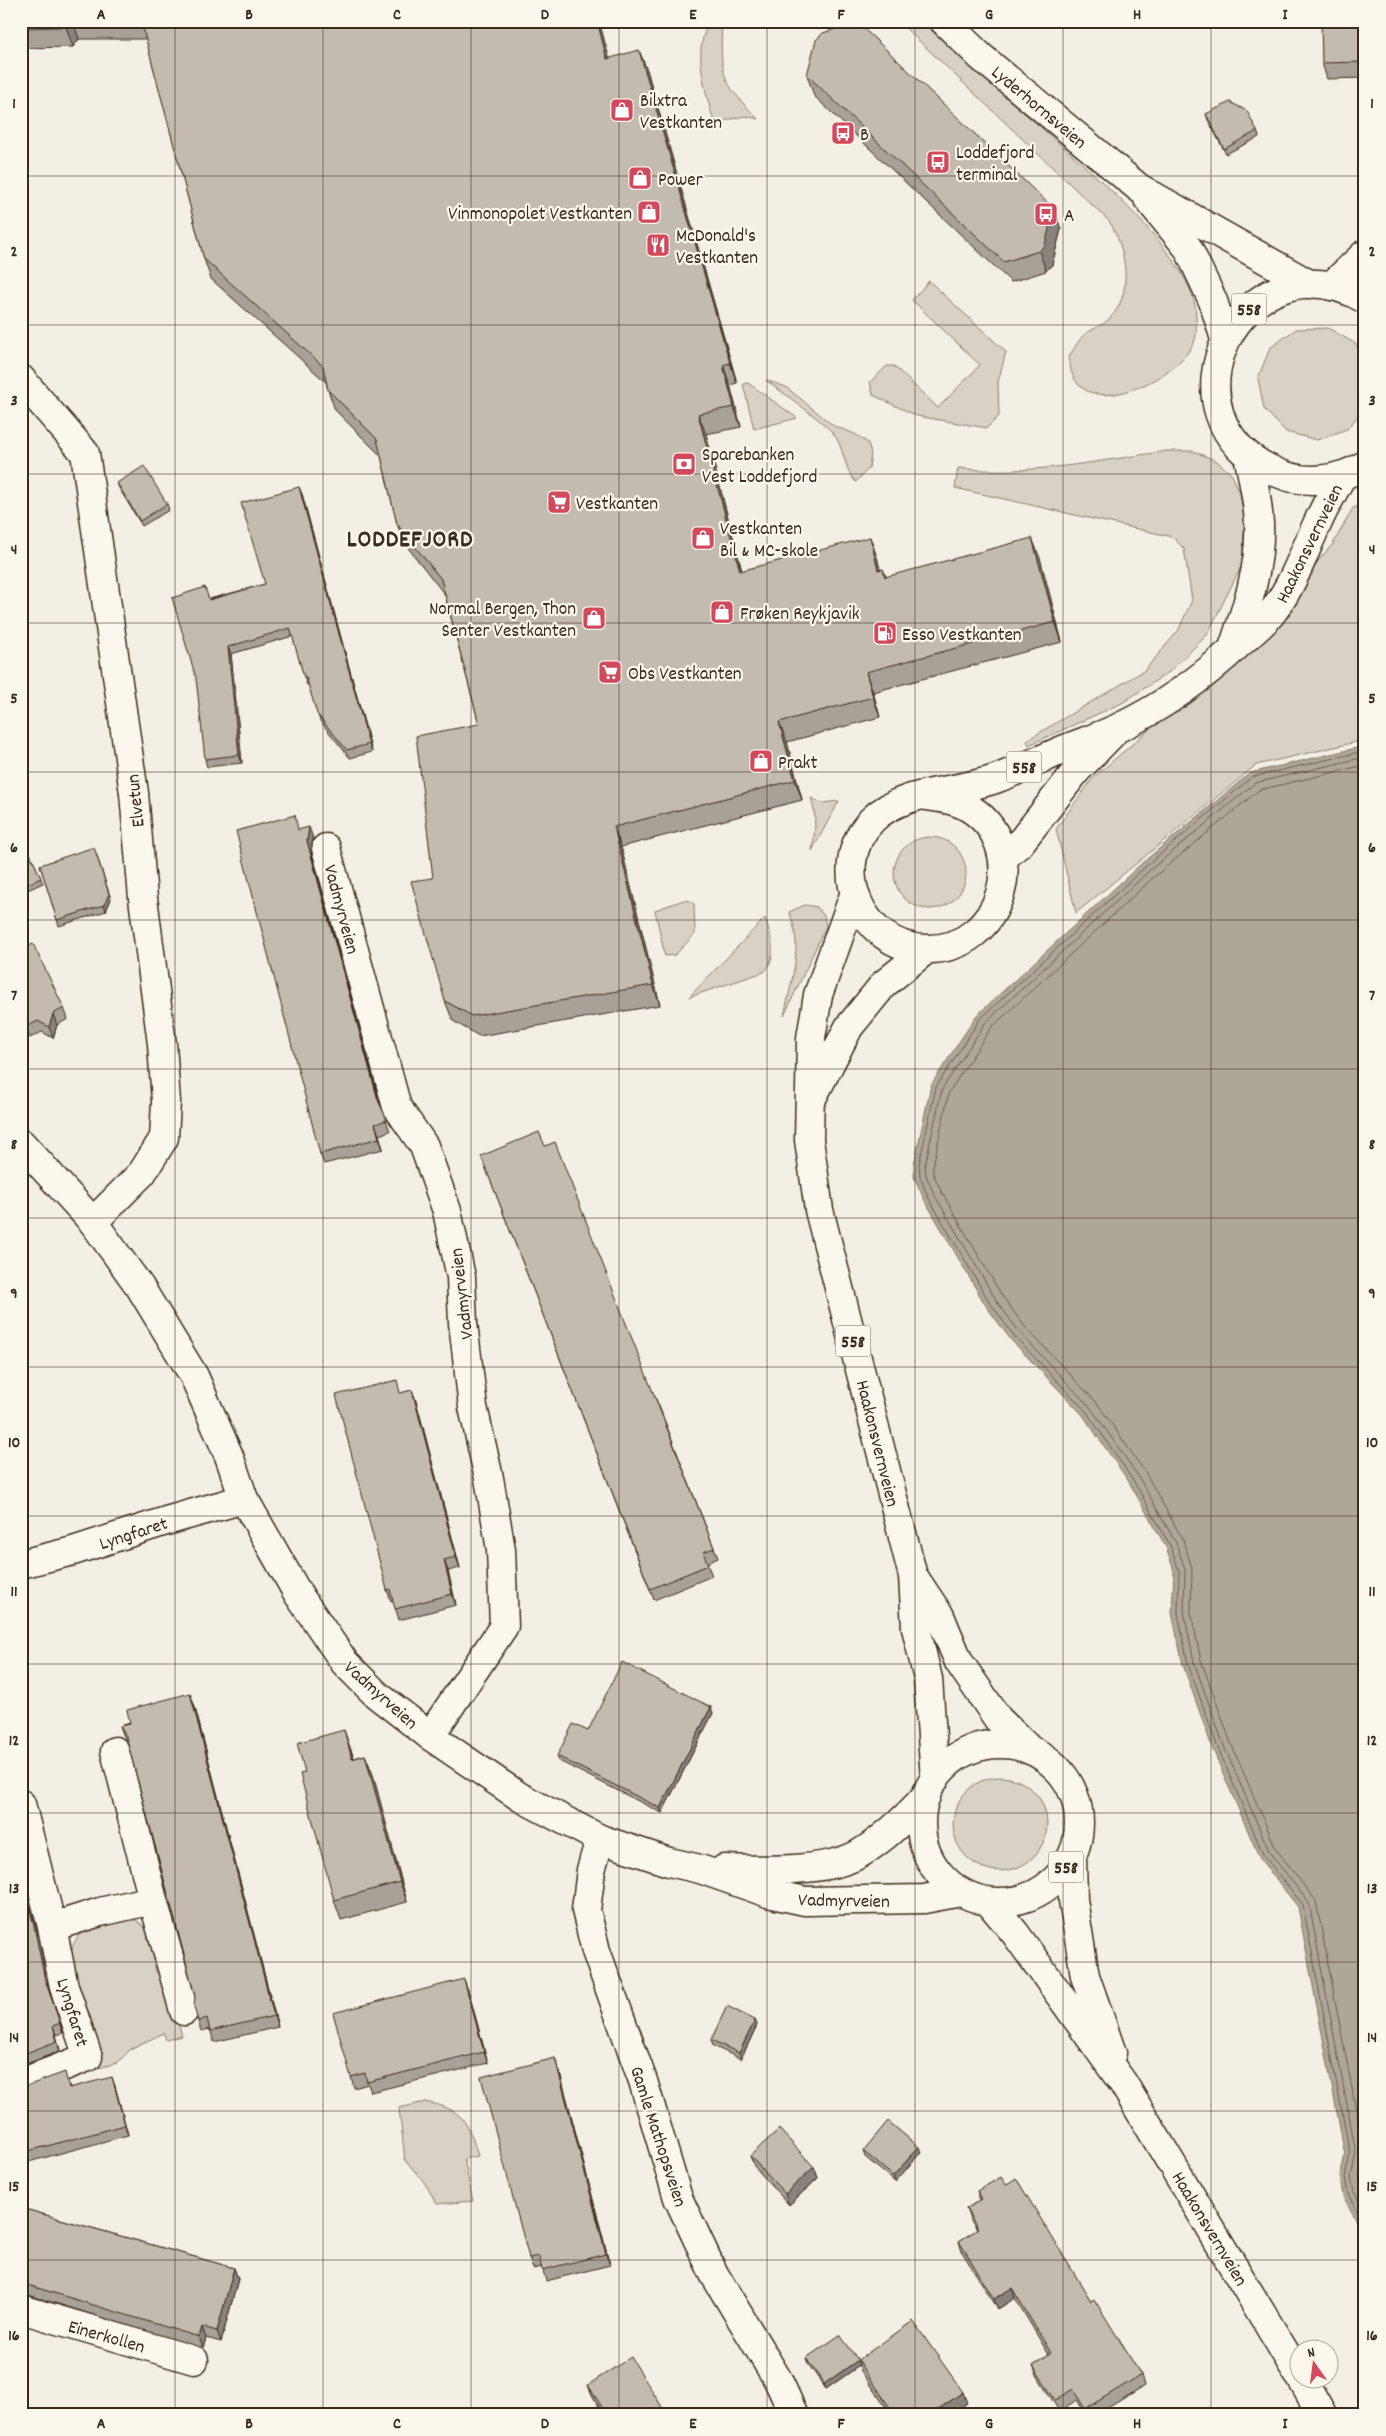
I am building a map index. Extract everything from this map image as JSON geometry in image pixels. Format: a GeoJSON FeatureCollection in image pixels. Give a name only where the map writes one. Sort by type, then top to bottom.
{"type":"FeatureCollection","features":[{"type":"Feature","properties":{"kind":"main road","name":"Lyderhornsveien"},"geometry":{"type":"LineString","coordinates":[[944,21],[981,58],[1139,188],[1320,285]]}},
{"type":"Feature","properties":{"kind":"main road","name":"Lyderhornsveien"},"geometry":{"type":"LineString","coordinates":[[1139,188],[1188,248],[1213,301],[1225,339]]}},
{"type":"Feature","properties":{"kind":"main road"},"geometry":{"type":"LineString","coordinates":[[1320,285],[1365,254]]}},
{"type":"Feature","properties":{"kind":"main road","name":"558"},"geometry":{"type":"LineString","coordinates":[[1353,470],[1315,480],[1289,478],[1264,467],[1248,456],[1234,441],[1223,422],[1216,402],[1215,380],[1216,366],[1225,339],[1239,317],[1260,300],[1283,288],[1320,285],[1352,292],[1365,299]]}},
{"type":"Feature","properties":{"kind":"main road","name":"Elvetun"},"geometry":{"type":"LineString","coordinates":[[21,379],[85,453],[134,793],[143,898],[163,1054],[166,1102],[164,1138],[142,1174],[93,1222]]}},
{"type":"Feature","properties":{"kind":"main road","name":"Haakonsvernveien"},"geometry":{"type":"LineString","coordinates":[[1231,651],[1248,606],[1259,526],[1256,490],[1248,456]]}},
{"type":"Feature","properties":{"kind":"main road","name":"Haakonsvernveien"},"geometry":{"type":"LineString","coordinates":[[926,796],[996,779],[1118,728],[1164,702],[1212,668],[1273,612],[1291,584],[1318,520],[1353,470]]}},
{"type":"Feature","properties":{"kind":"main road","name":"Haakonsvernveien"},"geometry":{"type":"LineString","coordinates":[[1003,858],[1020,843],[1077,770],[1118,728]]}},
{"type":"Feature","properties":{"kind":"main road","name":"558"},"geometry":{"type":"LineString","coordinates":[[926,796],[948,799],[967,807],[988,826],[996,838],[1003,858],[1004,878],[1000,897],[992,914],[980,928],[964,940],[946,947],[927,949],[908,947],[884,936],[866,918],[854,895],[851,876],[852,855],[860,836],[872,820],[888,807],[906,799],[926,796]]}},
{"type":"Feature","properties":{"kind":"main road","name":"Vadmyrveien"},"geometry":{"type":"LineString","coordinates":[[326,848],[397,1107],[424,1146],[447,1211],[461,1277],[463,1322],[473,1407],[490,1478],[501,1550],[504,1626],[430,1736]]}},
{"type":"Feature","properties":{"kind":"main road","name":"Haakonsvernveien"},"geometry":{"type":"LineString","coordinates":[[854,895],[818,995],[811,1038],[809,1140],[819,1210],[913,1576],[916,1628],[928,1679],[930,1788]]}},
{"type":"Feature","properties":{"kind":"main road","name":"Haakonsvernveien"},"geometry":{"type":"LineString","coordinates":[[809,1104],[849,1027],[884,984],[927,949]]}},
{"type":"Feature","properties":{"kind":"main road","name":"Vadmyrveien"},"geometry":{"type":"LineString","coordinates":[[21,1143],[93,1222],[140,1287],[194,1376],[229,1456],[244,1499],[308,1611],[345,1663],[377,1695],[430,1736],[520,1797],[600,1839],[669,1862],[700,1869],[768,1893],[805,1901],[924,1899],[961,1892]]}},
{"type":"Feature","properties":{"kind":"main road","name":"Lyngfaret"},"geometry":{"type":"LineString","coordinates":[[21,1564],[73,1551],[166,1521],[244,1499]]}},
{"type":"Feature","properties":{"kind":"main road","name":"Haakonsvernveien"},"geometry":{"type":"LineString","coordinates":[[913,1576],[940,1616],[959,1662],[998,1719],[1030,1749]]}},
{"type":"Feature","properties":{"kind":"main road","name":"558"},"geometry":{"type":"LineString","coordinates":[[1004,1744],[1030,1749],[1052,1762],[1069,1783],[1078,1807],[1079,1833],[1072,1858],[1057,1879],[1037,1893],[1014,1901],[988,1902],[961,1892],[944,1879],[928,1854],[923,1840],[921,1818],[930,1788],[953,1759],[977,1748],[1004,1744]]}},
{"type":"Feature","properties":{"kind":"main road"},"geometry":{"type":"LineString","coordinates":[[115,1751],[153,1900],[184,2010]]}},
{"type":"Feature","properties":{"kind":"main road","name":"Vadmyrveien"},"geometry":{"type":"LineString","coordinates":[[700,1869],[770,1870],[831,1864],[858,1854],[882,1838],[930,1788]]}},
{"type":"Feature","properties":{"kind":"main road","name":"Lyngfaret"},"geometry":{"type":"LineString","coordinates":[[21,1804],[52,1928],[64,1987],[88,2057],[21,2082]]}},
{"type":"Feature","properties":{"kind":"main road","name":"Gamle Mathopsveien"},"geometry":{"type":"LineString","coordinates":[[600,1839],[591,1870],[586,1910],[596,1951],[643,2081],[678,2198],[714,2274],[778,2380],[794,2415]]}},
{"type":"Feature","properties":{"kind":"main road","name":"Haakonsvernveien"},"geometry":{"type":"LineString","coordinates":[[1072,1858],[1072,1900],[1085,1976],[1123,2083]]}},
{"type":"Feature","properties":{"kind":"main road"},"geometry":{"type":"LineString","coordinates":[[52,1928],[100,1912],[153,1900]]}},
{"type":"Feature","properties":{"kind":"main road","name":"Haakonsvernveien"},"geometry":{"type":"LineString","coordinates":[[988,1902],[1015,1933],[1123,2083],[1288,2357]]}},
{"type":"Feature","properties":{"kind":"main road","name":"Einerkollen"},"geometry":{"type":"LineString","coordinates":[[21,2308],[194,2360]]}},
{"type":"Feature","properties":{"kind":"main road"},"geometry":{"type":"LineString","coordinates":[[1307,2388],[1322,2415]]}},
{"type":"Feature","properties":{"kind":"shaded area"},"geometry":{"type":"Polygon","coordinates":[[[710,21],[722,21],[722,65],[729,85],[758,119],[745,116],[714,123],[704,85],[701,58],[701,45],[710,21]]]}},
{"type":"Feature","properties":{"kind":"shaded area"},"geometry":{"type":"Polygon","coordinates":[[[898,21],[921,21],[1100,180],[1150,231],[1171,257],[1186,282],[1195,305],[1196,336],[1190,350],[1161,376],[1121,393],[1102,394],[1085,390],[1074,378],[1069,356],[1085,334],[1108,320],[1122,298],[1125,285],[1125,271],[1120,244],[1115,232],[1109,221],[898,21]]]}},
{"type":"Feature","properties":{"kind":"shaded area"},"geometry":{"type":"Polygon","coordinates":[[[929,281],[1006,352],[998,382],[999,416],[987,428],[917,416],[873,395],[870,382],[887,366],[894,366],[938,408],[980,365],[912,300],[929,281]]]}},
{"type":"Feature","properties":{"kind":"shaded area"},"geometry":{"type":"Polygon","coordinates":[[[1328,328],[1356,344],[1365,362],[1365,408],[1347,429],[1317,440],[1286,432],[1264,409],[1258,378],[1270,348],[1296,329],[1328,328]]]}},
{"type":"Feature","properties":{"kind":"shaded area"},"geometry":{"type":"Polygon","coordinates":[[[766,380],[786,387],[834,426],[855,434],[868,443],[871,454],[869,468],[856,482],[849,472],[840,445],[833,433],[766,380]]]}},
{"type":"Feature","properties":{"kind":"shaded area"},"geometry":{"type":"Polygon","coordinates":[[[748,383],[797,418],[754,429],[743,384],[748,383]]]}},
{"type":"Feature","properties":{"kind":"shaded area"},"geometry":{"type":"Polygon","coordinates":[[[1167,451],[1193,451],[1217,461],[1232,475],[1240,493],[1245,522],[1242,565],[1207,635],[1169,672],[1122,703],[1029,745],[1027,740],[1145,670],[1178,631],[1192,600],[1184,549],[1173,537],[955,488],[958,468],[984,470],[1036,469],[1167,451]]]}},
{"type":"Feature","properties":{"kind":"shaded area"},"geometry":{"type":"Polygon","coordinates":[[[1365,504],[1365,740],[1256,765],[1076,913],[1056,829],[1093,778],[1232,658],[1333,544],[1353,508],[1365,504]]]}},
{"type":"Feature","properties":{"kind":"shaded area"},"geometry":{"type":"Polygon","coordinates":[[[811,798],[822,803],[839,801],[812,851],[815,824],[811,798]]]}},
{"type":"Feature","properties":{"kind":"shaded area"},"geometry":{"type":"Polygon","coordinates":[[[930,837],[950,843],[960,853],[966,873],[960,893],[950,903],[930,909],[910,903],[900,893],[894,873],[900,853],[910,843],[930,837]]]}},
{"type":"Feature","properties":{"kind":"shaded area"},"geometry":{"type":"Polygon","coordinates":[[[684,900],[694,904],[695,934],[675,955],[665,956],[655,910],[684,900]]]}},
{"type":"Feature","properties":{"kind":"shaded area"},"geometry":{"type":"Polygon","coordinates":[[[805,905],[817,907],[824,916],[826,926],[784,1016],[793,977],[796,950],[796,937],[789,912],[805,905]]]}},
{"type":"Feature","properties":{"kind":"shaded area"},"geometry":{"type":"Polygon","coordinates":[[[765,918],[771,939],[772,953],[771,960],[764,972],[689,997],[765,918]]]}},
{"type":"Feature","properties":{"kind":"shaded area"},"geometry":{"type":"Polygon","coordinates":[[[1000,1777],[1018,1781],[1033,1791],[1043,1806],[1047,1824],[1043,1842],[1033,1857],[1018,1867],[1000,1871],[982,1867],[967,1857],[957,1842],[953,1824],[957,1806],[967,1791],[982,1781],[1000,1777]]]}},
{"type":"Feature","properties":{"kind":"shaded area"},"geometry":{"type":"Polygon","coordinates":[[[132,1918],[147,1930],[155,1946],[160,1958],[153,1960],[156,1972],[164,1970],[182,2036],[166,2040],[164,2033],[132,2048],[117,2063],[95,2069],[99,2056],[79,1996],[82,1995],[78,1982],[75,1982],[71,1960],[72,1948],[74,1942],[84,1929],[132,1918]]]}},
{"type":"Feature","properties":{"kind":"shaded area"},"geometry":{"type":"Polygon","coordinates":[[[425,2102],[455,2112],[467,2125],[478,2156],[464,2159],[473,2201],[437,2204],[424,2182],[405,2160],[399,2108],[425,2102]]]}},
{"type":"Feature","properties":{"kind":"water"},"geometry":{"type":"Polygon","coordinates":[[[1365,746],[1365,2236],[1343,2196],[1340,2177],[1345,2155],[1298,1907],[1260,1859],[1213,1750],[1183,1665],[1172,1613],[1174,1571],[1166,1547],[1129,1482],[1082,1414],[1011,1340],[986,1306],[924,1199],[914,1177],[914,1164],[931,1085],[976,1016],[1142,863],[1250,773],[1365,746]]]}},
{"type":"Feature","properties":{"kind":"building"},"geometry":{"type":"Polygon","coordinates":[[[21,21],[70,21],[66,27],[21,28],[21,21]]]}},
{"type":"Feature","properties":{"kind":"building","name":"Vestkanten"},"geometry":{"type":"Polygon","coordinates":[[[141,21],[597,21],[607,59],[639,50],[730,363],[723,365],[734,407],[698,414],[740,571],[870,537],[878,570],[883,569],[885,577],[1032,538],[1055,622],[866,672],[873,697],[779,722],[795,780],[614,827],[653,985],[472,1016],[445,1001],[411,881],[433,878],[416,736],[479,724],[441,579],[397,524],[377,439],[328,390],[323,366],[204,259],[141,21]]]}},
{"type":"Feature","properties":{"kind":"building"},"geometry":{"type":"Polygon","coordinates":[[[1321,21],[1365,21],[1365,62],[1322,63],[1321,21]]]}},
{"type":"Feature","properties":{"kind":"building","name":"Loddefjord terminal"},"geometry":{"type":"Polygon","coordinates":[[[857,22],[1054,209],[1045,245],[1039,251],[1004,262],[807,75],[816,40],[823,33],[857,22]]]}},
{"type":"Feature","properties":{"kind":"building"},"geometry":{"type":"Polygon","coordinates":[[[1230,102],[1247,111],[1257,131],[1224,149],[1206,114],[1230,102]]]}},
{"type":"Feature","properties":{"kind":"building"},"geometry":{"type":"Polygon","coordinates":[[[144,466],[167,504],[140,521],[117,483],[144,466]]]}},
{"type":"Feature","properties":{"kind":"building"},"geometry":{"type":"Polygon","coordinates":[[[299,487],[369,744],[347,750],[317,714],[290,628],[228,647],[239,755],[205,759],[196,678],[172,598],[205,587],[209,600],[265,584],[241,503],[299,487]]]}},
{"type":"Feature","properties":{"kind":"building"},"geometry":{"type":"Polygon","coordinates":[[[295,815],[298,830],[309,827],[307,841],[378,1100],[387,1120],[375,1124],[379,1138],[320,1154],[236,831],[295,815]]]}},
{"type":"Feature","properties":{"kind":"building"},"geometry":{"type":"Polygon","coordinates":[[[21,834],[41,878],[21,887],[21,834]]]}},
{"type":"Feature","properties":{"kind":"building"},"geometry":{"type":"Polygon","coordinates":[[[94,847],[109,894],[104,905],[57,920],[40,865],[94,847]]]}},
{"type":"Feature","properties":{"kind":"building"},"geometry":{"type":"Polygon","coordinates":[[[33,944],[64,1008],[53,1014],[49,1027],[38,1021],[26,1027],[21,1017],[21,950],[33,944]]]}},
{"type":"Feature","properties":{"kind":"building"},"geometry":{"type":"Polygon","coordinates":[[[539,1132],[545,1146],[555,1142],[714,1548],[703,1552],[708,1565],[650,1589],[481,1156],[539,1132]]]}},
{"type":"Feature","properties":{"kind":"building"},"geometry":{"type":"Polygon","coordinates":[[[397,1380],[400,1393],[412,1390],[456,1557],[444,1560],[452,1594],[395,1609],[390,1589],[387,1590],[336,1395],[397,1380]]]}},
{"type":"Feature","properties":{"kind":"building"},"geometry":{"type":"Polygon","coordinates":[[[622,1662],[711,1707],[660,1808],[557,1756],[573,1724],[588,1731],[622,1662]]]}},
{"type":"Feature","properties":{"kind":"building"},"geometry":{"type":"Polygon","coordinates":[[[190,1693],[274,2016],[210,2031],[207,2018],[198,2021],[194,2007],[195,1996],[126,1736],[120,1726],[130,1724],[127,1710],[190,1693]]]}},
{"type":"Feature","properties":{"kind":"building"},"geometry":{"type":"Polygon","coordinates":[[[344,1730],[352,1759],[365,1755],[400,1882],[334,1900],[300,1774],[305,1772],[297,1743],[344,1730]]]}},
{"type":"Feature","properties":{"kind":"building"},"geometry":{"type":"Polygon","coordinates":[[[21,1877],[34,1926],[45,1980],[60,2023],[53,2026],[57,2041],[21,2055],[21,1877]]]}},
{"type":"Feature","properties":{"kind":"building"},"geometry":{"type":"Polygon","coordinates":[[[464,1979],[484,2052],[367,2082],[365,2073],[351,2077],[333,2013],[464,1979]]]}},
{"type":"Feature","properties":{"kind":"building"},"geometry":{"type":"Polygon","coordinates":[[[727,2006],[755,2020],[739,2053],[711,2040],[727,2006]]]}},
{"type":"Feature","properties":{"kind":"building"},"geometry":{"type":"Polygon","coordinates":[[[555,2058],[606,2254],[542,2270],[539,2256],[529,2258],[481,2077],[555,2058]]]}},
{"type":"Feature","properties":{"kind":"building"},"geometry":{"type":"Polygon","coordinates":[[[65,2072],[69,2088],[112,2077],[125,2125],[21,2153],[21,2088],[65,2072]]]}},
{"type":"Feature","properties":{"kind":"building"},"geometry":{"type":"Polygon","coordinates":[[[888,2121],[919,2147],[893,2176],[863,2151],[888,2121]]]}},
{"type":"Feature","properties":{"kind":"building"},"geometry":{"type":"Polygon","coordinates":[[[779,2129],[814,2167],[785,2194],[750,2156],[779,2129]]]}},
{"type":"Feature","properties":{"kind":"building"},"geometry":{"type":"Polygon","coordinates":[[[1001,2177],[1006,2185],[1016,2178],[1091,2301],[1094,2299],[1141,2375],[1085,2409],[1073,2389],[1055,2400],[1033,2365],[1051,2353],[1012,2288],[994,2299],[959,2241],[978,2229],[966,2209],[982,2199],[977,2191],[1001,2177]]]}},
{"type":"Feature","properties":{"kind":"building"},"geometry":{"type":"Polygon","coordinates":[[[21,2208],[234,2268],[217,2331],[202,2327],[199,2337],[21,2283],[21,2208]]]}},
{"type":"Feature","properties":{"kind":"building"},"geometry":{"type":"Polygon","coordinates":[[[913,2321],[963,2392],[930,2415],[895,2415],[858,2360],[913,2321]]]}},
{"type":"Feature","properties":{"kind":"building"},"geometry":{"type":"Polygon","coordinates":[[[840,2335],[858,2360],[824,2384],[806,2358],[840,2335]]]}},
{"type":"Feature","properties":{"kind":"building"},"geometry":{"type":"Polygon","coordinates":[[[631,2357],[667,2415],[607,2415],[588,2385],[631,2357]]]}},
{"type":"Feature","properties":{"kind":"place","name":"Bilxtra Vestkanten"},"geometry":{"type":"Point","coordinates":[622,110]}},
{"type":"Feature","properties":{"kind":"place","name":"B"},"geometry":{"type":"Point","coordinates":[843,133]}},
{"type":"Feature","properties":{"kind":"place","name":"Loddefjord terminal"},"geometry":{"type":"Point","coordinates":[938,162]}},
{"type":"Feature","properties":{"kind":"place","name":"Power"},"geometry":{"type":"Point","coordinates":[640,178]}},
{"type":"Feature","properties":{"kind":"place","name":"Vinmonopolet Vestkanten"},"geometry":{"type":"Point","coordinates":[649,212]}},
{"type":"Feature","properties":{"kind":"place","name":"A"},"geometry":{"type":"Point","coordinates":[1046,214]}},
{"type":"Feature","properties":{"kind":"place","name":"McDonald's Vestkanten"},"geometry":{"type":"Point","coordinates":[658,245]}},
{"type":"Feature","properties":{"kind":"place","name":"Sparebanken Vest Loddefjord"},"geometry":{"type":"Point","coordinates":[684,464]}},
{"type":"Feature","properties":{"kind":"place","name":"Vestkanten"},"geometry":{"type":"Point","coordinates":[559,502]}},
{"type":"Feature","properties":{"kind":"place","name":"Vestkanten Bil & MC-skole"},"geometry":{"type":"Point","coordinates":[703,538]}},
{"type":"Feature","properties":{"kind":"place","name":"Frøken Reykjavik"},"geometry":{"type":"Point","coordinates":[722,612]}},
{"type":"Feature","properties":{"kind":"place","name":"Normal Bergen, Thon Senter Vestkanten"},"geometry":{"type":"Point","coordinates":[594,618]}},
{"type":"Feature","properties":{"kind":"place","name":"Esso Vestkanten"},"geometry":{"type":"Point","coordinates":[885,633]}},
{"type":"Feature","properties":{"kind":"place","name":"Obs Vestkanten"},"geometry":{"type":"Point","coordinates":[610,672]}},
{"type":"Feature","properties":{"kind":"place","name":"Prakt"},"geometry":{"type":"Point","coordinates":[761,761]}},
{"type":"Feature","properties":{"kind":"district","name":"LODDEFJORD"},"geometry":{"type":"Point","coordinates":[410,538]}}]}
